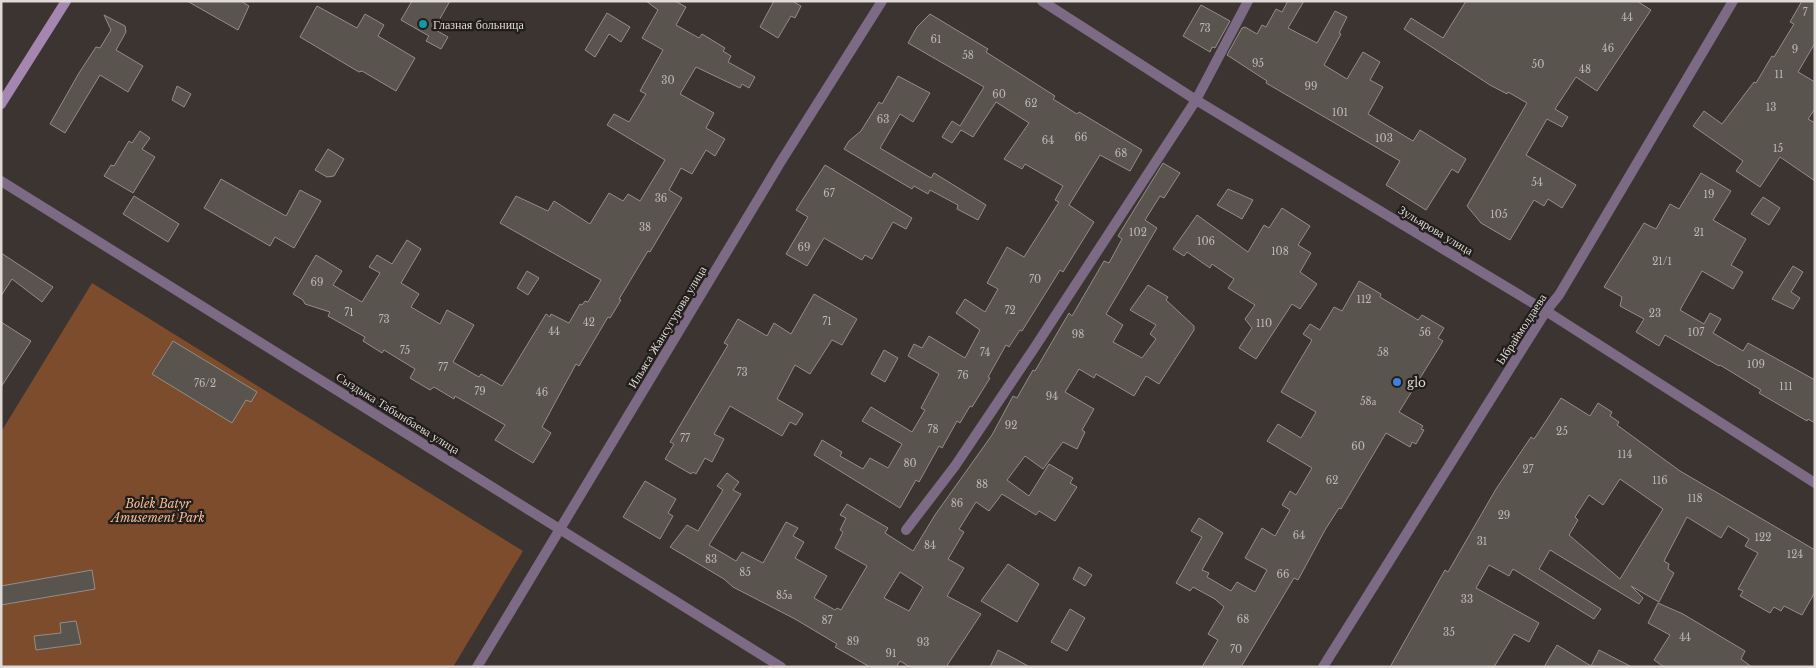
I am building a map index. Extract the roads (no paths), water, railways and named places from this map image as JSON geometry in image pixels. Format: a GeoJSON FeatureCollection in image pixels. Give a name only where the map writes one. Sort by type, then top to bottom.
{"type":"FeatureCollection","features":[{"type":"Feature","properties":{"kind":"main road"},"geometry":{"type":"LineString","coordinates":[[1,104],[66,1]]}},
{"type":"Feature","properties":{"kind":"street","name":"Ильяса Жансугурова улица"},"geometry":{"type":"LineString","coordinates":[[476,667],[561,529],[780,162],[882,1]]}},
{"type":"Feature","properties":{"kind":"street","name":"Зульярова улица"},"geometry":{"type":"LineString","coordinates":[[1042,1],[1196,100],[1546,311],[1815,483]]}},
{"type":"Feature","properties":{"kind":"street"},"geometry":{"type":"LineString","coordinates":[[906,530],[955,466],[1196,100],[1248,1]]}},
{"type":"Feature","properties":{"kind":"street","name":"Ыбраймолдаева"},"geometry":{"type":"LineString","coordinates":[[1323,667],[1546,311],[1559,295],[1734,1]]}},
{"type":"Feature","properties":{"kind":"street","name":"Сыздыка Табынбаева улица"},"geometry":{"type":"LineString","coordinates":[[1,181],[781,667]]}},
{"type":"Feature","properties":{"kind":"place","name":"Глазная больница"},"geometry":{"type":"Point","coordinates":[423,24]}},
{"type":"Feature","properties":{"kind":"place","name":"glo"},"geometry":{"type":"Point","coordinates":[1397,382]}},
{"type":"Feature","properties":{"kind":"park label","name":"Bolek Batyr Amusement Park"},"geometry":{"type":"Point","coordinates":[158,510]}}]}
